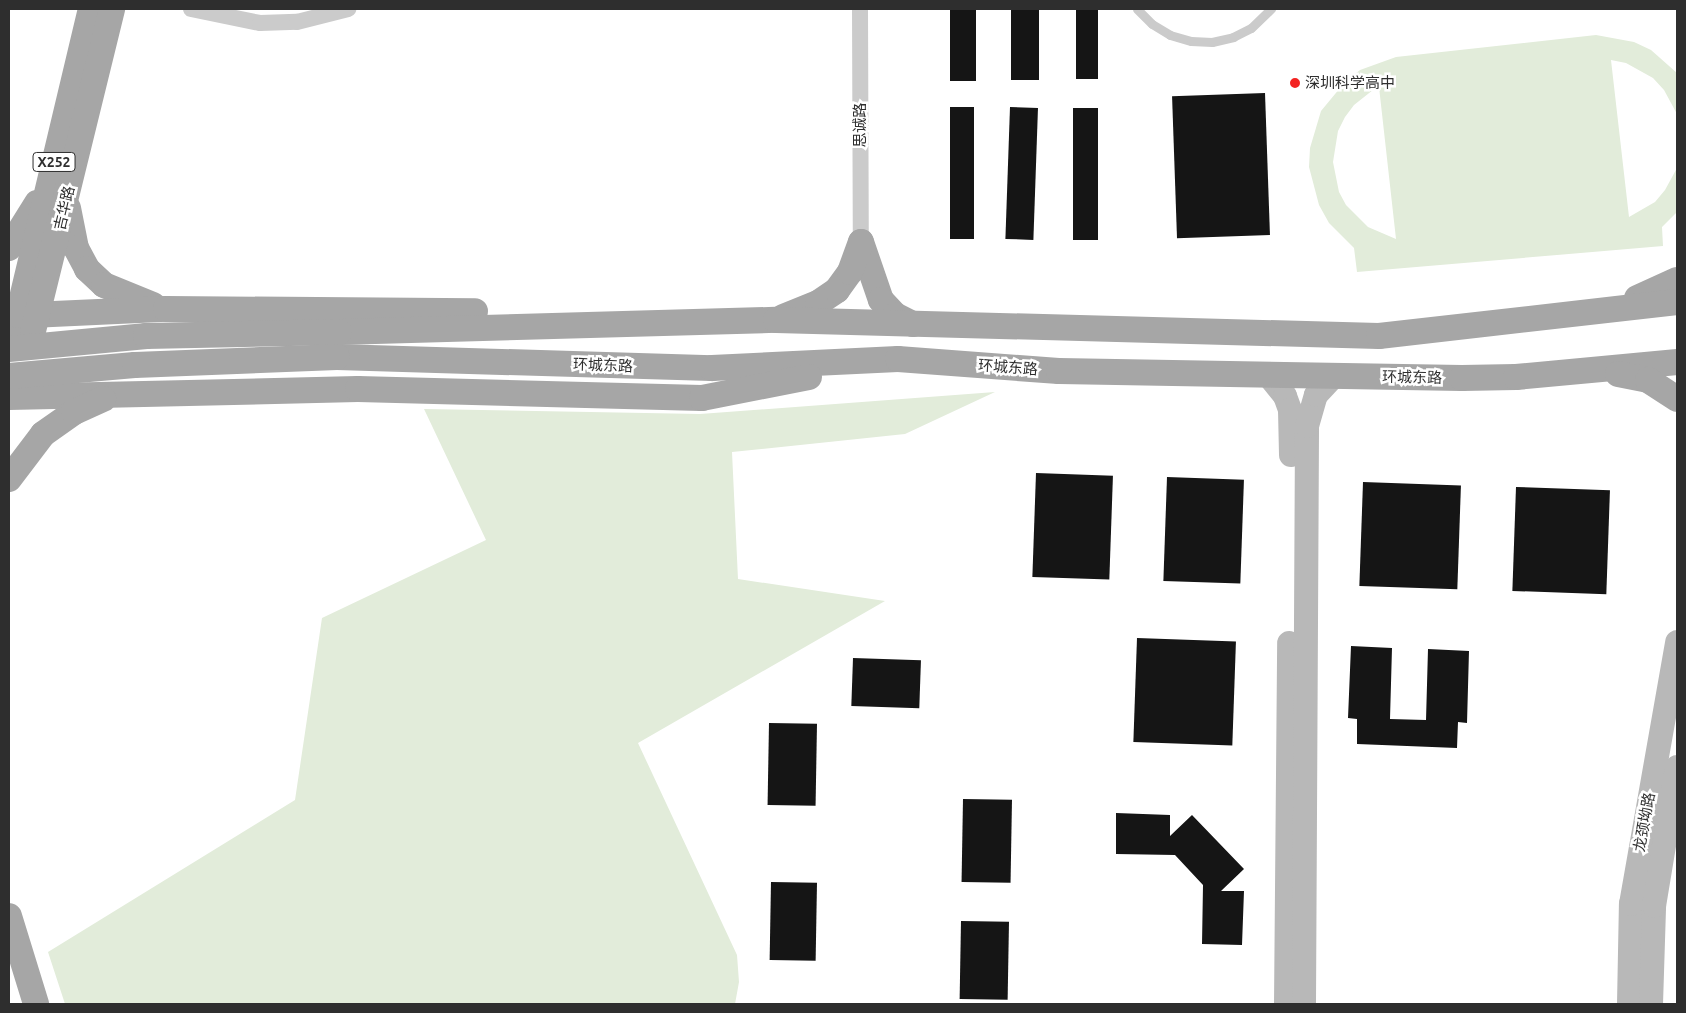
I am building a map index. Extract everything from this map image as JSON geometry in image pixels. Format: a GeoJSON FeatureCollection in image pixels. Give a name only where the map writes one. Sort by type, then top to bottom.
{"type":"FeatureCollection","features":[{"type":"Feature","properties":{"kind":"main road","name":"吉华路"},"geometry":{"type":"LineString","coordinates":[[58,191],[91,9]]}},
{"type":"Feature","properties":{"kind":"main road","name":"吉华路"},"geometry":{"type":"LineString","coordinates":[[9,393],[18,320],[112,9]]}},
{"type":"Feature","properties":{"kind":"main road"},"geometry":{"type":"LineString","coordinates":[[9,248],[58,191]]}},
{"type":"Feature","properties":{"kind":"main road"},"geometry":{"type":"LineString","coordinates":[[58,191],[76,248],[87,268],[111,288],[166,310]]}},
{"type":"Feature","properties":{"kind":"main road"},"geometry":{"type":"LineString","coordinates":[[9,349],[146,336],[776,320],[818,303],[837,290],[855,263],[860,242]]}},
{"type":"Feature","properties":{"kind":"main road"},"geometry":{"type":"LineString","coordinates":[[860,242],[881,300],[895,315],[914,324]]}},
{"type":"Feature","properties":{"kind":"main road"},"geometry":{"type":"LineString","coordinates":[[1560,313],[1631,300],[1677,280]]}},
{"type":"Feature","properties":{"kind":"main road"},"geometry":{"type":"LineString","coordinates":[[18,320],[166,310],[695,314],[776,320],[1379,336],[1560,313],[1677,302]]}},
{"type":"Feature","properties":{"kind":"main road","name":"环城东路"},"geometry":{"type":"LineString","coordinates":[[9,393],[135,365],[338,357],[712,368],[898,359],[1059,371],[1516,378],[1603,371],[1677,362]]}},
{"type":"Feature","properties":{"kind":"main road"},"geometry":{"type":"LineString","coordinates":[[9,393],[358,389],[702,398],[898,359]]}},
{"type":"Feature","properties":{"kind":"main road"},"geometry":{"type":"LineString","coordinates":[[1603,371],[1648,380],[1677,399]]}},
{"type":"Feature","properties":{"kind":"main road"},"geometry":{"type":"LineString","coordinates":[[9,479],[30,447],[58,422],[91,403],[128,393]]}},
{"type":"Feature","properties":{"kind":"main road"},"geometry":{"type":"LineString","coordinates":[[9,916],[36,1004]]}},
{"type":"Feature","properties":{"kind":"street"},"geometry":{"type":"LineString","coordinates":[[191,9],[260,23],[297,22],[348,9]]}},
{"type":"Feature","properties":{"kind":"street","name":"思诚路"},"geometry":{"type":"LineString","coordinates":[[860,9],[860,242]]}},
{"type":"Feature","properties":{"kind":"street"},"geometry":{"type":"LineString","coordinates":[[1268,375],[1285,396],[1291,426],[1286,1004]]}},
{"type":"Feature","properties":{"kind":"street"},"geometry":{"type":"LineString","coordinates":[[1304,1004],[1307,426],[1316,395],[1334,376]]}},
{"type":"Feature","properties":{"kind":"street","name":"龙颈坳路"},"geometry":{"type":"LineString","coordinates":[[1629,1004],[1631,904],[1677,642]]}},
{"type":"Feature","properties":{"kind":"street","name":"龙颈坳路"},"geometry":{"type":"LineString","coordinates":[[1651,1004],[1654,906],[1677,767]]}},
{"type":"Feature","properties":{"kind":"lane"},"geometry":{"type":"LineString","coordinates":[[1137,9],[1152,24],[1170,35],[1191,41],[1212,42],[1232,37],[1252,28],[1271,9]]}},
{"type":"Feature","properties":{"kind":"green space"},"geometry":{"type":"Polygon","coordinates":[[[1596,35],[1634,42],[1651,50],[1677,73],[1677,114],[1664,90],[1653,78],[1626,63],[1611,60],[1629,217],[1655,202],[1665,190],[1677,168],[1677,212],[1662,227],[1663,246],[1357,272],[1354,248],[1329,223],[1319,205],[1309,167],[1310,148],[1321,111],[1345,82],[1360,70],[1396,57],[1596,35]],[[1379,87],[1354,105],[1345,117],[1338,131],[1333,162],[1339,192],[1346,205],[1368,227],[1396,239],[1379,87]]]}},
{"type":"Feature","properties":{"kind":"green space"},"geometry":{"type":"Polygon","coordinates":[[[995,392],[905,434],[732,452],[738,579],[885,601],[638,743],[737,955],[739,982],[735,1004],[65,1004],[48,952],[295,800],[322,618],[486,540],[424,409],[700,414],[995,392]]]}},
{"type":"Feature","properties":{"kind":"building"},"geometry":{"type":"Polygon","coordinates":[[[950,9],[976,9],[976,81],[950,81],[950,9]]]}},
{"type":"Feature","properties":{"kind":"building"},"geometry":{"type":"Polygon","coordinates":[[[1011,9],[1039,9],[1039,80],[1011,80],[1011,9]]]}},
{"type":"Feature","properties":{"kind":"building"},"geometry":{"type":"Polygon","coordinates":[[[1076,9],[1098,9],[1098,79],[1076,79],[1076,9]]]}},
{"type":"Feature","properties":{"kind":"building"},"geometry":{"type":"Polygon","coordinates":[[[1265,93],[1270,235],[1177,238],[1172,96],[1265,93]]]}},
{"type":"Feature","properties":{"kind":"building"},"geometry":{"type":"Polygon","coordinates":[[[950,107],[974,107],[974,239],[950,239],[950,107]]]}},
{"type":"Feature","properties":{"kind":"building"},"geometry":{"type":"Polygon","coordinates":[[[1010,107],[1038,108],[1033,240],[1005,239],[1010,107]]]}},
{"type":"Feature","properties":{"kind":"building"},"geometry":{"type":"Polygon","coordinates":[[[1073,108],[1098,108],[1098,240],[1073,240],[1073,108]]]}},
{"type":"Feature","properties":{"kind":"building"},"geometry":{"type":"Polygon","coordinates":[[[1036,473],[1113,476],[1109,580],[1032,577],[1036,473]]]}},
{"type":"Feature","properties":{"kind":"building"},"geometry":{"type":"Polygon","coordinates":[[[1167,477],[1244,480],[1240,584],[1163,581],[1167,477]]]}},
{"type":"Feature","properties":{"kind":"building"},"geometry":{"type":"Polygon","coordinates":[[[1363,482],[1461,485],[1457,589],[1359,586],[1363,482]]]}},
{"type":"Feature","properties":{"kind":"building"},"geometry":{"type":"Polygon","coordinates":[[[1516,487],[1610,490],[1606,594],[1512,591],[1516,487]]]}},
{"type":"Feature","properties":{"kind":"building"},"geometry":{"type":"Polygon","coordinates":[[[1137,638],[1236,641],[1232,745],[1133,742],[1137,638]]]}},
{"type":"Feature","properties":{"kind":"building"},"geometry":{"type":"Polygon","coordinates":[[[1351,646],[1392,648],[1390,719],[1426,720],[1428,649],[1469,651],[1467,723],[1458,722],[1457,748],[1357,744],[1357,719],[1348,718],[1351,646]]]}},
{"type":"Feature","properties":{"kind":"building"},"geometry":{"type":"Polygon","coordinates":[[[853,658],[921,660],[919,708],[851,706],[853,658]]]}},
{"type":"Feature","properties":{"kind":"building"},"geometry":{"type":"Polygon","coordinates":[[[769,723],[817,724],[816,806],[768,805],[769,723]]]}},
{"type":"Feature","properties":{"kind":"building"},"geometry":{"type":"Polygon","coordinates":[[[963,799],[1012,800],[1011,883],[962,882],[963,799]]]}},
{"type":"Feature","properties":{"kind":"building"},"geometry":{"type":"Polygon","coordinates":[[[1116,813],[1170,815],[1170,836],[1192,815],[1244,869],[1221,891],[1244,891],[1242,945],[1202,944],[1203,885],[1175,855],[1116,854],[1116,813]]]}},
{"type":"Feature","properties":{"kind":"building"},"geometry":{"type":"Polygon","coordinates":[[[771,882],[817,883],[816,961],[770,960],[771,882]]]}},
{"type":"Feature","properties":{"kind":"building"},"geometry":{"type":"Polygon","coordinates":[[[961,921],[1009,922],[1008,1000],[960,999],[961,921]]]}},
{"type":"Feature","properties":{"kind":"place","name":"深圳科学高中"},"geometry":{"type":"Point","coordinates":[1295,83]}}]}
